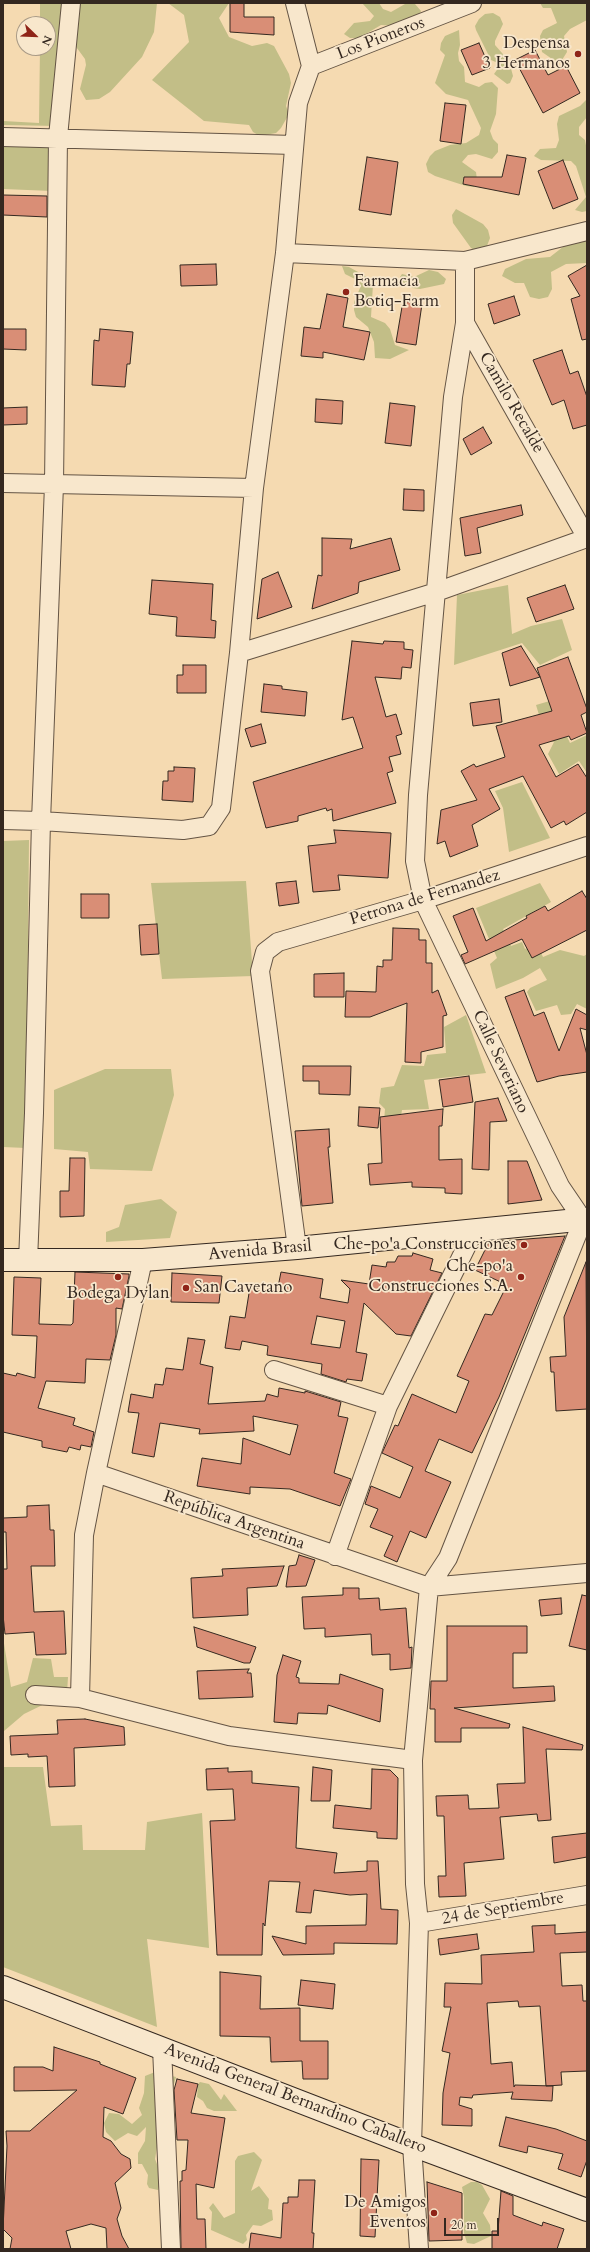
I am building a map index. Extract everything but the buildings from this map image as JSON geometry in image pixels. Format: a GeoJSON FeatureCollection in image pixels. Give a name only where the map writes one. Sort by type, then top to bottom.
{"type":"FeatureCollection","features":[{"type":"Feature","properties":{"kind":"main road","name":"Avenida Brasil"},"geometry":{"type":"LineString","coordinates":[[3,1260],[143,1260],[297,1248],[475,1229],[585,1220]]}},
{"type":"Feature","properties":{"kind":"main road","name":"Avenida General Bernardino Caballero"},"geometry":{"type":"LineString","coordinates":[[3,1987],[412,2145],[587,2210]]}},
{"type":"Feature","properties":{"kind":"street"},"geometry":{"type":"LineString","coordinates":[[28,1261],[34,1113],[40,821],[54,485],[58,137],[71,3]]}},
{"type":"Feature","properties":{"kind":"street"},"geometry":{"type":"LineString","coordinates":[[3,820],[183,830],[209,826],[221,808],[240,653],[254,488],[285,253],[298,104],[311,66],[295,3]]}},
{"type":"Feature","properties":{"kind":"street","name":"Los Pioneros"},"geometry":{"type":"LineString","coordinates":[[311,66],[472,3]]}},
{"type":"Feature","properties":{"kind":"street"},"geometry":{"type":"LineString","coordinates":[[3,137],[58,137],[294,146]]}},
{"type":"Feature","properties":{"kind":"street"},"geometry":{"type":"LineString","coordinates":[[285,253],[465,260],[587,231]]}},
{"type":"Feature","properties":{"kind":"street","name":"Camilo Recalde"},"geometry":{"type":"LineString","coordinates":[[465,260],[465,323],[587,538]]}},
{"type":"Feature","properties":{"kind":"street","name":"Calle Severiano"},"geometry":{"type":"LineString","coordinates":[[465,323],[453,397],[418,795],[415,861],[423,900],[560,1186],[585,1220]]}},
{"type":"Feature","properties":{"kind":"street"},"geometry":{"type":"LineString","coordinates":[[3,483],[254,488]]}},
{"type":"Feature","properties":{"kind":"street"},"geometry":{"type":"LineString","coordinates":[[240,653],[436,592],[587,538]]}},
{"type":"Feature","properties":{"kind":"street","name":"Petrona de Fernandez"},"geometry":{"type":"LineString","coordinates":[[297,1248],[260,971],[265,952],[278,942],[423,900],[587,846]]}},
{"type":"Feature","properties":{"kind":"street"},"geometry":{"type":"LineString","coordinates":[[420,2249],[412,2145],[419,1923],[415,1884],[413,1760],[429,1587],[448,1558],[585,1220]]}},
{"type":"Feature","properties":{"kind":"street"},"geometry":{"type":"LineString","coordinates":[[335,1556],[388,1406],[475,1229]]}},
{"type":"Feature","properties":{"kind":"street"},"geometry":{"type":"LineString","coordinates":[[80,1698],[84,1535],[96,1473],[143,1260]]}},
{"type":"Feature","properties":{"kind":"street"},"geometry":{"type":"LineString","coordinates":[[274,1370],[388,1406]]}},
{"type":"Feature","properties":{"kind":"street","name":"República Argentina"},"geometry":{"type":"LineString","coordinates":[[96,1473],[429,1587],[587,1573]]}},
{"type":"Feature","properties":{"kind":"street"},"geometry":{"type":"LineString","coordinates":[[35,1695],[80,1698],[229,1736],[413,1760]]}},
{"type":"Feature","properties":{"kind":"street","name":"24 de Septiembre"},"geometry":{"type":"LineString","coordinates":[[419,1923],[587,1894]]}},
{"type":"Feature","properties":{"kind":"street"},"geometry":{"type":"LineString","coordinates":[[162,2048],[171,2249]]}},
{"type":"Feature","properties":{"kind":"shaded area"},"geometry":{"type":"Polygon","coordinates":[[[40,3],[65,3],[57,126],[3,125],[3,121],[39,123],[40,56],[56,56],[56,16],[40,16],[40,3]]]}},
{"type":"Feature","properties":{"kind":"shaded area"},"geometry":{"type":"Polygon","coordinates":[[[80,3],[157,3],[154,32],[142,57],[110,92],[99,99],[86,100],[80,89],[86,65],[85,59],[74,44],[80,3]]]}},
{"type":"Feature","properties":{"kind":"shaded area"},"geometry":{"type":"Polygon","coordinates":[[[168,3],[229,3],[219,18],[229,37],[252,46],[267,43],[274,46],[289,74],[291,83],[286,106],[289,114],[281,128],[276,133],[260,136],[253,132],[249,125],[204,121],[152,80],[189,42],[184,15],[168,3]]]}},
{"type":"Feature","properties":{"kind":"shaded area"},"geometry":{"type":"Polygon","coordinates":[[[362,3],[379,3],[383,9],[391,12],[405,4],[415,4],[421,11],[418,18],[397,26],[381,25],[359,38],[350,38],[344,34],[354,23],[370,21],[374,16],[362,3]]]}},
{"type":"Feature","properties":{"kind":"shaded area"},"geometry":{"type":"Polygon","coordinates":[[[540,3],[585,3],[587,5],[587,20],[570,29],[564,36],[567,52],[562,60],[555,61],[542,52],[540,36],[543,30],[557,23],[551,8],[543,8],[540,3]]]}},
{"type":"Feature","properties":{"kind":"shaded area"},"geometry":{"type":"Polygon","coordinates":[[[493,13],[500,17],[503,24],[495,41],[495,45],[509,61],[513,76],[510,83],[507,84],[494,74],[499,67],[498,63],[491,60],[475,26],[479,19],[485,14],[493,13]]]}},
{"type":"Feature","properties":{"kind":"shaded area"},"geometry":{"type":"Polygon","coordinates":[[[459,30],[460,45],[458,53],[459,61],[464,67],[465,82],[479,87],[485,83],[492,82],[498,88],[496,114],[490,131],[493,139],[498,144],[498,152],[492,159],[476,154],[468,155],[462,162],[476,172],[477,180],[474,187],[466,186],[435,176],[428,172],[426,164],[430,156],[435,151],[450,145],[466,143],[479,135],[481,128],[468,100],[446,94],[435,83],[445,55],[440,50],[441,43],[445,36],[459,30]]]}},
{"type":"Feature","properties":{"kind":"shaded area"},"geometry":{"type":"Polygon","coordinates":[[[587,99],[587,117],[579,127],[579,135],[585,140],[587,151],[587,211],[582,212],[575,210],[586,197],[576,166],[571,161],[541,160],[534,156],[540,149],[556,148],[559,140],[557,124],[559,116],[580,106],[587,99]]]}},
{"type":"Feature","properties":{"kind":"shaded area"},"geometry":{"type":"Polygon","coordinates":[[[3,137],[53,137],[52,191],[3,189],[3,137]]]}},
{"type":"Feature","properties":{"kind":"shaded area"},"geometry":{"type":"Polygon","coordinates":[[[456,209],[483,224],[488,230],[490,238],[485,251],[478,252],[471,248],[453,223],[452,215],[456,209]]]}},
{"type":"Feature","properties":{"kind":"shaded area"},"geometry":{"type":"Polygon","coordinates":[[[587,238],[587,263],[566,264],[551,272],[552,289],[548,297],[539,299],[530,297],[524,283],[515,283],[502,276],[505,269],[526,259],[550,257],[568,243],[587,238]]]}},
{"type":"Feature","properties":{"kind":"shaded area"},"geometry":{"type":"Polygon","coordinates":[[[342,266],[349,267],[369,278],[373,284],[371,317],[385,323],[390,329],[395,345],[409,350],[390,359],[375,358],[374,342],[368,327],[356,317],[354,310],[354,302],[360,288],[359,281],[345,274],[342,266]]]}},
{"type":"Feature","properties":{"kind":"shaded area"},"geometry":{"type":"Polygon","coordinates":[[[429,270],[438,272],[446,279],[444,284],[420,289],[412,288],[401,281],[400,277],[402,274],[414,277],[429,270]]]}},
{"type":"Feature","properties":{"kind":"shaded area"},"geometry":{"type":"Polygon","coordinates":[[[508,585],[512,634],[531,626],[562,619],[572,650],[540,665],[522,643],[454,665],[457,595],[508,585]]]}},
{"type":"Feature","properties":{"kind":"shaded area"},"geometry":{"type":"Polygon","coordinates":[[[553,700],[552,704],[570,743],[587,735],[587,773],[579,761],[559,774],[548,754],[554,742],[547,741],[536,705],[553,700]]]}},
{"type":"Feature","properties":{"kind":"shaded area"},"geometry":{"type":"Polygon","coordinates":[[[522,782],[550,838],[509,852],[503,808],[495,791],[522,782]]]}},
{"type":"Feature","properties":{"kind":"shaded area"},"geometry":{"type":"Polygon","coordinates":[[[29,840],[26,1148],[3,1147],[3,841],[29,840]]]}},
{"type":"Feature","properties":{"kind":"shaded area"},"geometry":{"type":"Polygon","coordinates":[[[246,881],[253,976],[162,979],[151,883],[246,881]]]}},
{"type":"Feature","properties":{"kind":"shaded area"},"geometry":{"type":"Polygon","coordinates":[[[540,883],[551,902],[503,929],[511,946],[522,942],[525,949],[537,944],[543,957],[560,950],[584,956],[587,954],[587,1009],[577,1004],[571,1014],[561,1015],[557,1005],[536,1011],[527,992],[530,988],[547,980],[540,968],[523,978],[496,989],[490,964],[497,958],[476,908],[540,883]]]}},
{"type":"Feature","properties":{"kind":"shaded area"},"geometry":{"type":"Polygon","coordinates":[[[466,1015],[486,1073],[424,1080],[429,1109],[402,1110],[400,1122],[384,1121],[385,1109],[379,1103],[381,1088],[394,1086],[402,1065],[424,1066],[427,1055],[446,1053],[444,1027],[466,1015]]]}},
{"type":"Feature","properties":{"kind":"shaded area"},"geometry":{"type":"Polygon","coordinates":[[[105,1069],[171,1069],[174,1095],[152,1171],[90,1169],[88,1152],[54,1149],[54,1090],[105,1069]]]}},
{"type":"Feature","properties":{"kind":"shaded area"},"geometry":{"type":"Polygon","coordinates":[[[161,1199],[177,1212],[170,1238],[106,1242],[106,1232],[119,1227],[125,1205],[161,1199]]]}},
{"type":"Feature","properties":{"kind":"shaded area"},"geometry":{"type":"Polygon","coordinates":[[[3,1637],[11,1687],[27,1682],[33,1658],[51,1659],[54,1677],[68,1677],[67,1693],[24,1714],[4,1731],[3,1754],[3,1637]]]}},
{"type":"Feature","properties":{"kind":"shaded area"},"geometry":{"type":"Polygon","coordinates":[[[3,1767],[43,1767],[51,1826],[82,1825],[83,1850],[145,1850],[147,1822],[202,1813],[209,1948],[147,1939],[157,2027],[3,1967],[3,1767]]]}},
{"type":"Feature","properties":{"kind":"shaded area"},"geometry":{"type":"Polygon","coordinates":[[[155,2072],[176,2077],[159,2136],[155,2159],[162,2177],[158,2190],[149,2188],[147,2184],[148,2175],[142,2164],[138,2164],[138,2153],[145,2141],[146,2127],[137,2136],[128,2133],[115,2141],[106,2132],[104,2123],[109,2113],[119,2114],[132,2124],[142,2115],[139,2108],[144,2093],[145,2076],[155,2072]]]}},
{"type":"Feature","properties":{"kind":"shaded area"},"geometry":{"type":"Polygon","coordinates":[[[200,2082],[209,2084],[221,2100],[224,2094],[237,2111],[214,2111],[207,2108],[203,2101],[197,2097],[198,2084],[200,2082]]]}},
{"type":"Feature","properties":{"kind":"shaded area"},"geometry":{"type":"Polygon","coordinates":[[[254,2152],[262,2160],[251,2191],[259,2186],[269,2199],[268,2209],[272,2210],[273,2220],[261,2226],[253,2225],[246,2235],[247,2240],[243,2244],[211,2230],[212,2212],[209,2208],[213,2203],[224,2218],[235,2213],[235,2161],[238,2156],[254,2152]]]}},
{"type":"Feature","properties":{"kind":"shaded area"},"geometry":{"type":"Polygon","coordinates":[[[471,2182],[477,2182],[482,2185],[490,2199],[483,2213],[490,2225],[491,2236],[474,2244],[467,2243],[464,2233],[464,2197],[462,2187],[471,2182]]]}},
{"type":"Feature","properties":{"kind":"place","name":"Despensa 3 Hermanos"},"geometry":{"type":"Point","coordinates":[578,54]}},
{"type":"Feature","properties":{"kind":"place","name":"Farmacia Botiq-Farm"},"geometry":{"type":"Point","coordinates":[346,292]}},
{"type":"Feature","properties":{"kind":"place","name":"Che-po'a Construcciones"},"geometry":{"type":"Point","coordinates":[524,1245]}},
{"type":"Feature","properties":{"kind":"place","name":"Bodega Dylan"},"geometry":{"type":"Point","coordinates":[118,1277]}},
{"type":"Feature","properties":{"kind":"place","name":"Che-po'a Construcciones S.A."},"geometry":{"type":"Point","coordinates":[521,1277]}},
{"type":"Feature","properties":{"kind":"place","name":"San Cavetano"},"geometry":{"type":"Point","coordinates":[186,1288]}},
{"type":"Feature","properties":{"kind":"place","name":"De Amigos Eventos"},"geometry":{"type":"Point","coordinates":[434,2213]}}]}
